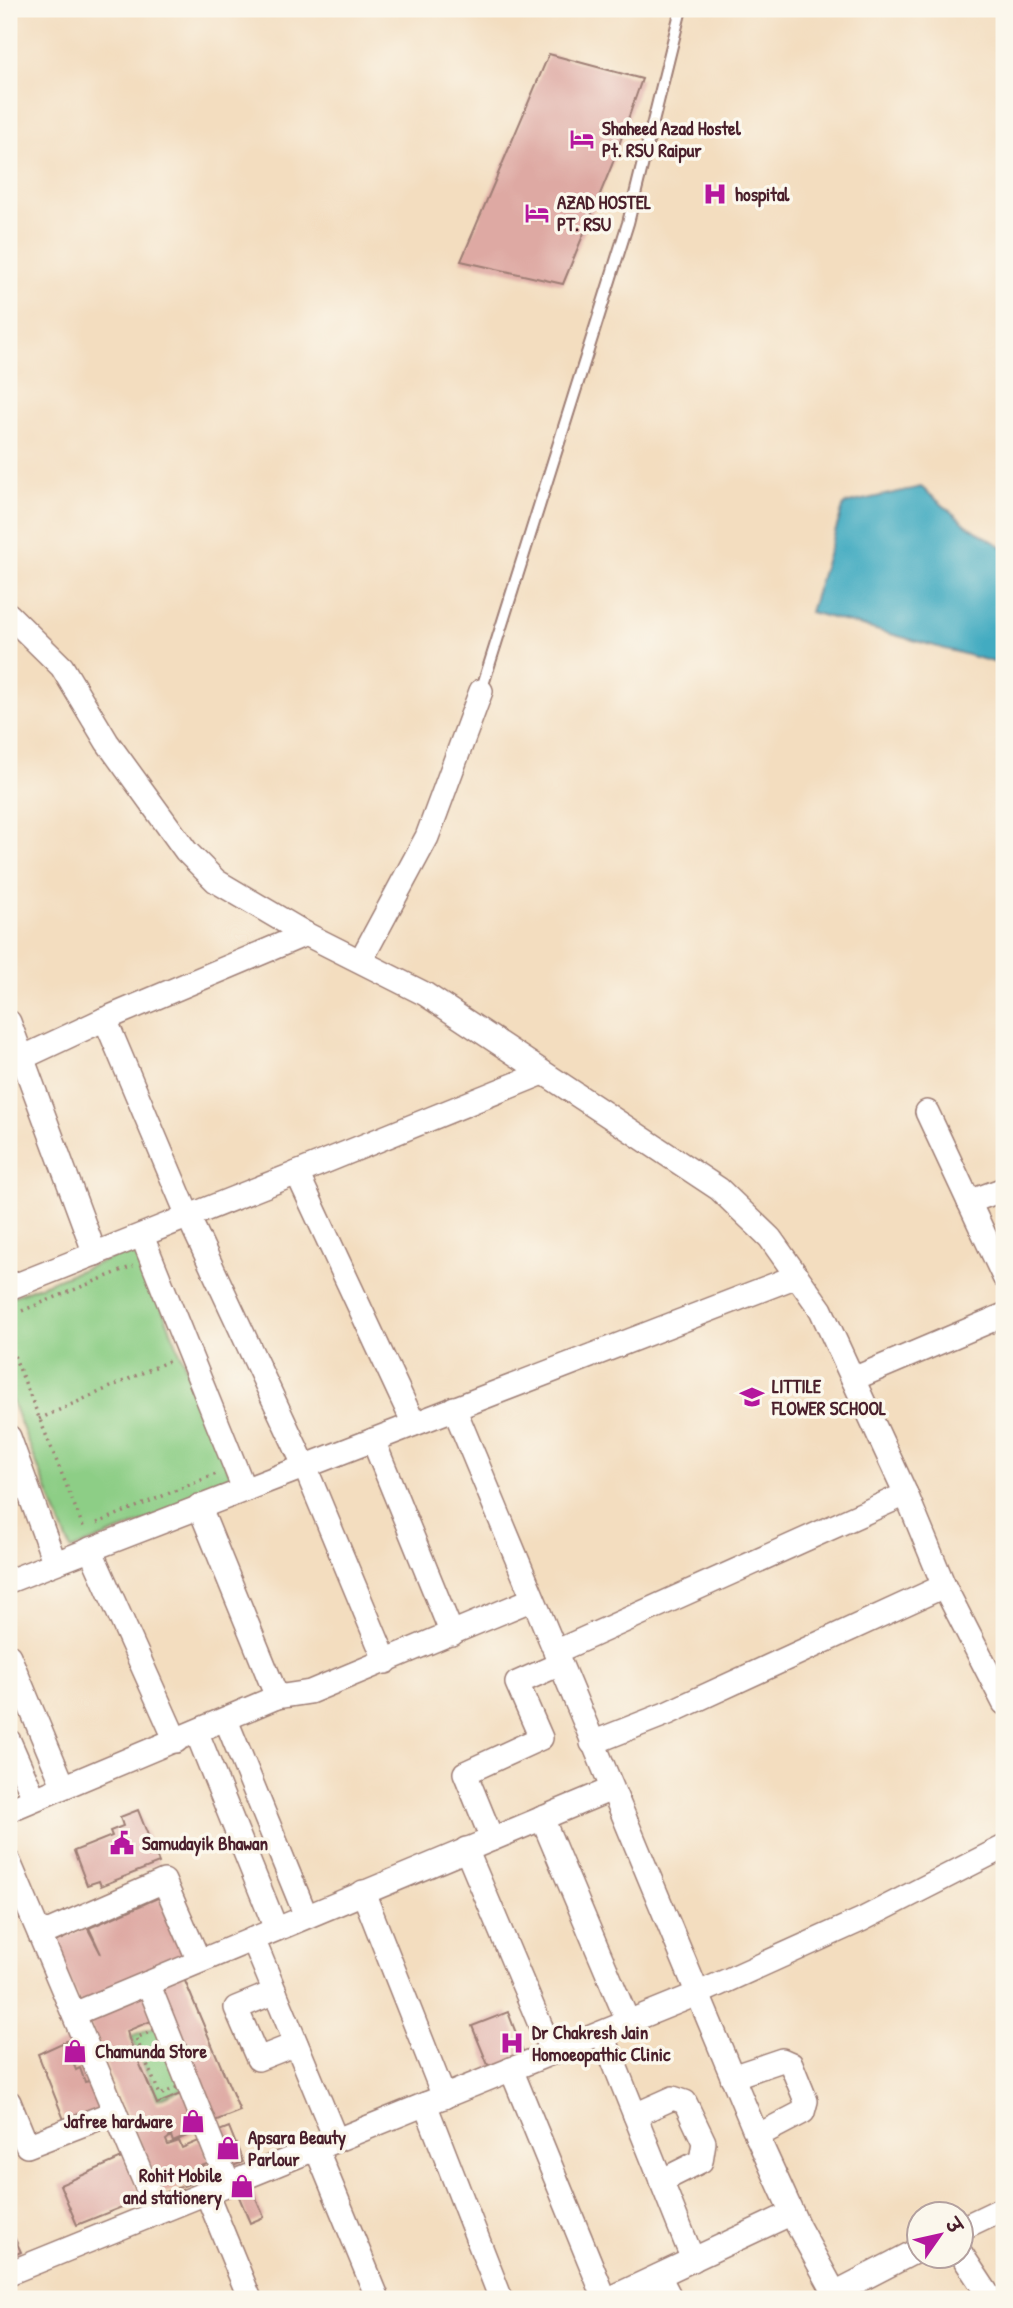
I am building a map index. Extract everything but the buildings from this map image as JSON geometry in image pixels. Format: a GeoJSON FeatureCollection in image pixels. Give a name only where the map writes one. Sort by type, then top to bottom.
{"type":"FeatureCollection","features":[{"type":"Feature","properties":{"kind":"street"},"geometry":{"type":"LineString","coordinates":[[9,615],[62,667],[107,742],[186,851],[216,881],[306,934],[425,994],[719,1189],[770,1238],[821,1310],[906,1494],[944,1586],[1004,1703]]}},
{"type":"Feature","properties":{"kind":"street"},"geometry":{"type":"LineString","coordinates":[[361,960],[427,837],[481,691]]}},
{"type":"Feature","properties":{"kind":"street"},"geometry":{"type":"LineString","coordinates":[[16,1061],[105,1019],[306,934]]}},
{"type":"Feature","properties":{"kind":"street"},"geometry":{"type":"LineString","coordinates":[[105,1019],[188,1216],[305,1467],[386,1662]]}},
{"type":"Feature","properties":{"kind":"street"},"geometry":{"type":"LineString","coordinates":[[9,1022],[16,1061],[94,1254]]}},
{"type":"Feature","properties":{"kind":"street"},"geometry":{"type":"LineString","coordinates":[[9,1288],[543,1073]]}},
{"type":"Feature","properties":{"kind":"street"},"geometry":{"type":"LineString","coordinates":[[927,1112],[1004,1277]]}},
{"type":"Feature","properties":{"kind":"street"},"geometry":{"type":"LineString","coordinates":[[297,1173],[414,1424]]}},
{"type":"Feature","properties":{"kind":"street"},"geometry":{"type":"LineString","coordinates":[[970,1202],[1004,1189]]}},
{"type":"Feature","properties":{"kind":"street"},"geometry":{"type":"LineString","coordinates":[[142,1236],[244,1489]]}},
{"type":"Feature","properties":{"kind":"street"},"geometry":{"type":"LineString","coordinates":[[9,1581],[54,1561],[305,1467],[797,1276]]}},
{"type":"Feature","properties":{"kind":"street"},"geometry":{"type":"LineString","coordinates":[[853,1379],[1004,1315]]}},
{"type":"Feature","properties":{"kind":"street"},"geometry":{"type":"LineString","coordinates":[[454,1408],[757,2137],[792,2213],[836,2296],[904,2258]]}},
{"type":"Feature","properties":{"kind":"street"},"geometry":{"type":"LineString","coordinates":[[9,1437],[54,1561]]}},
{"type":"Feature","properties":{"kind":"street"},"geometry":{"type":"LineString","coordinates":[[373,1440],[452,1634]]}},
{"type":"Feature","properties":{"kind":"street"},"geometry":{"type":"LineString","coordinates":[[492,1839],[465,1773],[541,1738],[517,1684],[557,1658],[906,1494]]}},
{"type":"Feature","properties":{"kind":"street"},"geometry":{"type":"LineString","coordinates":[[199,1506],[277,1697]]}},
{"type":"Feature","properties":{"kind":"street"},"geometry":{"type":"LineString","coordinates":[[90,1549],[187,1737],[276,1929]]}},
{"type":"Feature","properties":{"kind":"street"},"geometry":{"type":"LineString","coordinates":[[592,1743],[668,1713],[944,1586]]}},
{"type":"Feature","properties":{"kind":"street"},"geometry":{"type":"LineString","coordinates":[[9,1810],[277,1697],[310,1692],[533,1599]]}},
{"type":"Feature","properties":{"kind":"street"},"geometry":{"type":"LineString","coordinates":[[9,1656],[64,1785]]}},
{"type":"Feature","properties":{"kind":"street"},"geometry":{"type":"LineString","coordinates":[[226,1720],[306,1916]]}},
{"type":"Feature","properties":{"kind":"street"},"geometry":{"type":"LineString","coordinates":[[9,1741],[34,1798]]}},
{"type":"Feature","properties":{"kind":"street"},"geometry":{"type":"LineString","coordinates":[[74,2014],[612,1789]]}},
{"type":"Feature","properties":{"kind":"street"},"geometry":{"type":"LineString","coordinates":[[542,1818],[628,2022]]}},
{"type":"Feature","properties":{"kind":"street"},"geometry":{"type":"LineString","coordinates":[[9,2273],[697,1994],[861,1920],[1004,1847]]}},
{"type":"Feature","properties":{"kind":"street"},"geometry":{"type":"LineString","coordinates":[[466,1849],[552,2053]]}},
{"type":"Feature","properties":{"kind":"street"},"geometry":{"type":"LineString","coordinates":[[9,1862],[16,1898],[40,1935],[157,2211]]}},
{"type":"Feature","properties":{"kind":"street"},"geometry":{"type":"LineString","coordinates":[[40,1935],[164,1881],[199,1961]]}},
{"type":"Feature","properties":{"kind":"street"},"geometry":{"type":"LineString","coordinates":[[363,1892],[501,2299]]}},
{"type":"Feature","properties":{"kind":"street"},"geometry":{"type":"LineString","coordinates":[[253,1939],[296,2044],[378,2299]]}},
{"type":"Feature","properties":{"kind":"street"},"geometry":{"type":"LineString","coordinates":[[148,1983],[228,2183]]}},
{"type":"Feature","properties":{"kind":"street"},"geometry":{"type":"LineString","coordinates":[[275,1992],[236,2008],[258,2059],[296,2044]]}},
{"type":"Feature","properties":{"kind":"street"},"geometry":{"type":"LineString","coordinates":[[602,2033],[694,2260]]}},
{"type":"Feature","properties":{"kind":"street"},"geometry":{"type":"LineString","coordinates":[[732,2077],[782,2060],[791,2064],[798,2080],[806,2101],[803,2112],[757,2137]]}},
{"type":"Feature","properties":{"kind":"street"},"geometry":{"type":"LineString","coordinates":[[511,2069],[607,2299],[792,2213]]}},
{"type":"Feature","properties":{"kind":"street"},"geometry":{"type":"LineString","coordinates":[[635,2115],[673,2098],[685,2102],[704,2142],[701,2161],[661,2181]]}},
{"type":"Feature","properties":{"kind":"street"},"geometry":{"type":"LineString","coordinates":[[9,2102],[27,2146],[115,2112]]}},
{"type":"Feature","properties":{"kind":"street"},"geometry":{"type":"LineString","coordinates":[[206,2192],[250,2299]]}},
{"type":"Feature","properties":{"kind":"street"},"geometry":{"type":"LineString","coordinates":[[974,2223],[1004,2208]]}},
{"type":"Feature","properties":{"kind":"street"},"geometry":{"type":"LineString","coordinates":[[972,2270],[991,2299]]}},
{"type":"Feature","properties":{"kind":"street"},"geometry":{"type":"LineString","coordinates":[[659,2276],[671,2299]]}},
{"type":"Feature","properties":{"kind":"lane"},"geometry":{"type":"LineString","coordinates":[[481,691],[628,223],[681,9]]}},
{"type":"Feature","properties":{"kind":"path"},"geometry":{"type":"LineString","coordinates":[[9,1316],[134,1266],[138,1277]]}},
{"type":"Feature","properties":{"kind":"path"},"geometry":{"type":"LineString","coordinates":[[9,1343],[83,1529],[217,1474]]}},
{"type":"Feature","properties":{"kind":"path"},"geometry":{"type":"LineString","coordinates":[[166,1348],[176,1372]]}},
{"type":"Feature","properties":{"kind":"path"},"geometry":{"type":"LineString","coordinates":[[39,1419],[171,1360]]}},
{"type":"Feature","properties":{"kind":"green space"},"geometry":{"type":"Polygon","coordinates":[[[137,1248],[235,1486],[71,1550],[9,1394],[9,1298],[137,1248]]]}},
{"type":"Feature","properties":{"kind":"green space"},"geometry":{"type":"Polygon","coordinates":[[[157,2026],[183,2089],[158,2099],[131,2036],[157,2026]]]}},
{"type":"Feature","properties":{"kind":"water"},"geometry":{"type":"Polygon","coordinates":[[[921,487],[968,526],[1004,548],[1004,665],[810,612],[844,504],[921,487]]]}},
{"type":"Feature","properties":{"kind":"place","name":"Shaheed Azad Hostel Pt. RSU Raipur"},"geometry":{"type":"Point","coordinates":[582,139]}},
{"type":"Feature","properties":{"kind":"place","name":"hospital"},"geometry":{"type":"Point","coordinates":[715,194]}},
{"type":"Feature","properties":{"kind":"place","name":"AZAD HOSTEL PT. RSU"},"geometry":{"type":"Point","coordinates":[537,213]}},
{"type":"Feature","properties":{"kind":"place","name":"LITTILE FLOWER SCHOOL"},"geometry":{"type":"Point","coordinates":[752,1397]}},
{"type":"Feature","properties":{"kind":"place","name":"Samudayik Bhawan"},"geometry":{"type":"Point","coordinates":[122,1843]}},
{"type":"Feature","properties":{"kind":"place","name":"Dr Chakresh Jain Homoeopathic Clinic"},"geometry":{"type":"Point","coordinates":[512,2043]}},
{"type":"Feature","properties":{"kind":"place","name":"Chamunda Store"},"geometry":{"type":"Point","coordinates":[75,2051]}},
{"type":"Feature","properties":{"kind":"place","name":"Jafree hardware"},"geometry":{"type":"Point","coordinates":[193,2121]}},
{"type":"Feature","properties":{"kind":"place","name":"Apsara Beauty Parlour"},"geometry":{"type":"Point","coordinates":[228,2148]}},
{"type":"Feature","properties":{"kind":"place","name":"Rohit Mobile and stationery"},"geometry":{"type":"Point","coordinates":[242,2186]}}]}
